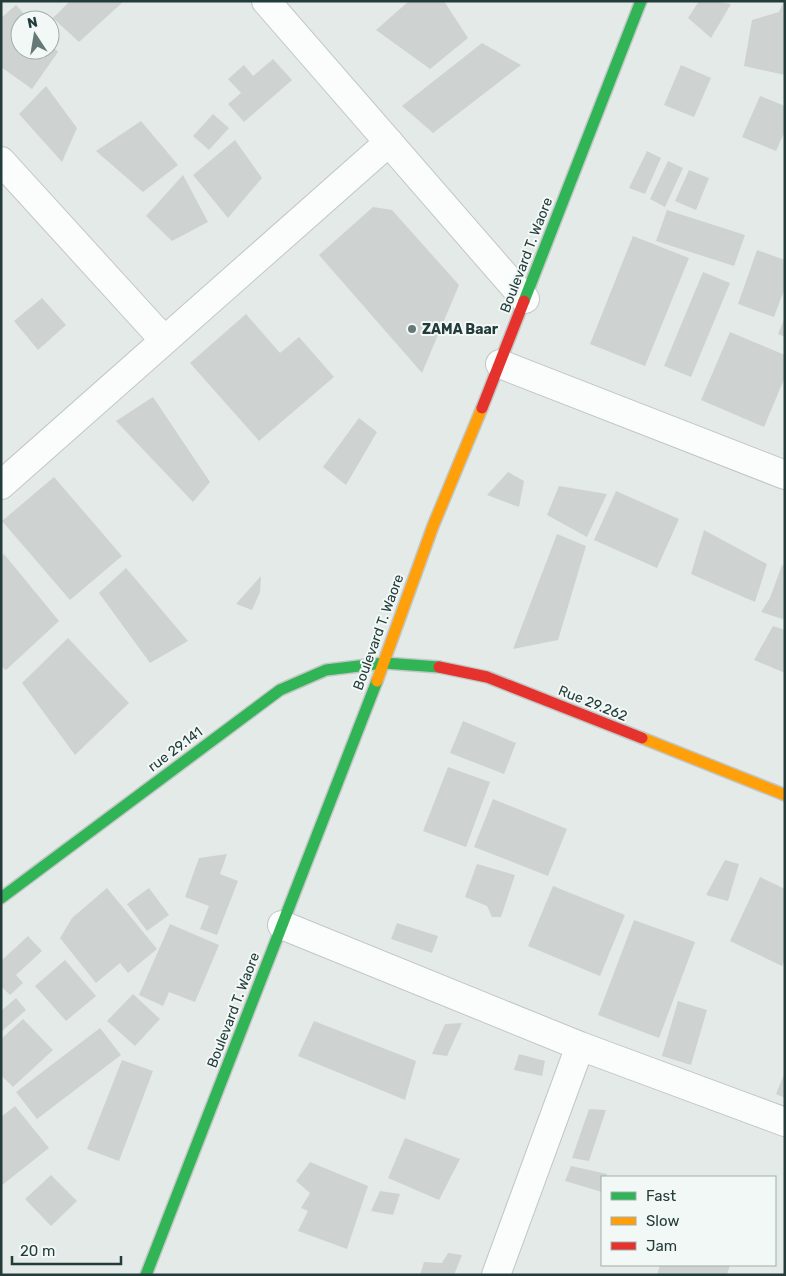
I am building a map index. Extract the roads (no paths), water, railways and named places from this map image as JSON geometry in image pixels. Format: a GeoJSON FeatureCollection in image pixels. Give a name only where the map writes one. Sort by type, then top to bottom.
{"type":"FeatureCollection","features":[{"type":"Feature","properties":{"kind":"street"},"geometry":{"type":"LineString","coordinates":[[266,1],[525,299]]}},
{"type":"Feature","properties":{"kind":"street","name":"Boulevard T. Waore"},"geometry":{"type":"LineString","coordinates":[[146,1275],[384,663],[432,526],[500,364],[641,1]]}},
{"type":"Feature","properties":{"kind":"street"},"geometry":{"type":"LineString","coordinates":[[1,485],[389,142]]}},
{"type":"Feature","properties":{"kind":"street"},"geometry":{"type":"LineString","coordinates":[[1,161],[164,340]]}},
{"type":"Feature","properties":{"kind":"street"},"geometry":{"type":"LineString","coordinates":[[500,364],[785,475]]}},
{"type":"Feature","properties":{"kind":"street","name":"Rue 29.262"},"geometry":{"type":"LineString","coordinates":[[384,663],[433,666],[487,678],[785,795]]}},
{"type":"Feature","properties":{"kind":"street","name":"rue 29.141"},"geometry":{"type":"LineString","coordinates":[[1,898],[280,690],[326,670],[384,663]]}},
{"type":"Feature","properties":{"kind":"street"},"geometry":{"type":"LineString","coordinates":[[282,925],[580,1046],[785,1122]]}},
{"type":"Feature","properties":{"kind":"street"},"geometry":{"type":"LineString","coordinates":[[496,1275],[580,1046]]}},
{"type":"Feature","properties":{"kind":"place","name":"ZAMA Baar"},"geometry":{"type":"Point","coordinates":[412,329]}}]}
